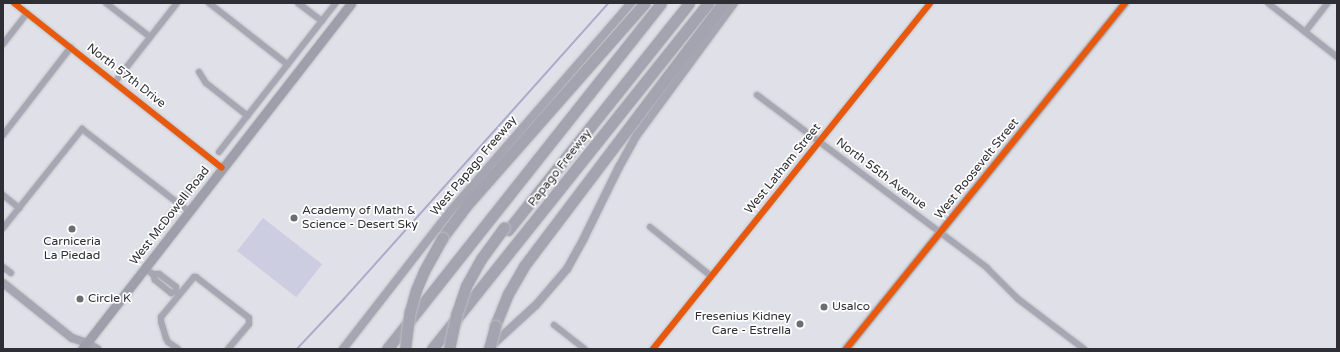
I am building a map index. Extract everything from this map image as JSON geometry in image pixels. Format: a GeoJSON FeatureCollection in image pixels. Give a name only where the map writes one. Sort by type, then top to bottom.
{"type":"FeatureCollection","features":[{"type":"Feature","properties":{"kind":"highway"},"geometry":{"type":"LineString","coordinates":[[405,349],[410,311],[416,290],[424,270],[442,238],[465,207],[645,3]]}},
{"type":"Feature","properties":{"kind":"highway","name":"Papago Freeway"},"geometry":{"type":"LineString","coordinates":[[387,349],[661,3]]}},
{"type":"Feature","properties":{"kind":"highway"},"geometry":{"type":"LineString","coordinates":[[454,349],[458,328],[472,287],[506,228],[679,3]]}},
{"type":"Feature","properties":{"kind":"highway"},"geometry":{"type":"LineString","coordinates":[[449,349],[456,315],[466,286],[481,259],[689,3]]}},
{"type":"Feature","properties":{"kind":"highway","name":"Papago Freeway"},"geometry":{"type":"LineString","coordinates":[[432,349],[708,3]]}},
{"type":"Feature","properties":{"kind":"highway"},"geometry":{"type":"LineString","coordinates":[[488,349],[495,326],[508,294],[524,266],[723,3]]}},
{"type":"Feature","properties":{"kind":"highway"},"geometry":{"type":"LineString","coordinates":[[379,349],[493,214]]}},
{"type":"Feature","properties":{"kind":"main road","name":"West McDowell Road"},"geometry":{"type":"LineString","coordinates":[[84,346],[351,3]]}},
{"type":"Feature","properties":{"kind":"main road","name":"West Papago Freeway"},"geometry":{"type":"LineString","coordinates":[[343,349],[452,209],[630,3]]}},
{"type":"Feature","properties":{"kind":"main road"},"geometry":{"type":"LineString","coordinates":[[488,349],[536,305],[567,269],[637,135],[734,3]]}},
{"type":"Feature","properties":{"kind":"main road","name":"West Roosevelt Street"},"geometry":{"type":"LineString","coordinates":[[846,349],[1125,3]]}},
{"type":"Feature","properties":{"kind":"main road"},"geometry":{"type":"LineString","coordinates":[[3,283],[72,338],[84,346],[97,349]]}},
{"type":"Feature","properties":{"kind":"main road"},"geometry":{"type":"LineString","coordinates":[[72,338],[78,349]]}},
{"type":"Feature","properties":{"kind":"street","name":"North 57th Drive"},"geometry":{"type":"LineString","coordinates":[[14,3],[222,168]]}},
{"type":"Feature","properties":{"kind":"street"},"geometry":{"type":"LineString","coordinates":[[106,3],[150,37]]}},
{"type":"Feature","properties":{"kind":"street"},"geometry":{"type":"LineString","coordinates":[[115,82],[177,3]]}},
{"type":"Feature","properties":{"kind":"street"},"geometry":{"type":"LineString","coordinates":[[209,3],[288,64]]}},
{"type":"Feature","properties":{"kind":"street"},"geometry":{"type":"LineString","coordinates":[[298,3],[322,21]]}},
{"type":"Feature","properties":{"kind":"street"},"geometry":{"type":"LineString","coordinates":[[219,152],[336,3]]}},
{"type":"Feature","properties":{"kind":"street","name":"West Latham Street"},"geometry":{"type":"LineString","coordinates":[[653,349],[930,3]]}},
{"type":"Feature","properties":{"kind":"street"},"geometry":{"type":"LineString","coordinates":[[1268,3],[1337,57]]}},
{"type":"Feature","properties":{"kind":"street"},"geometry":{"type":"LineString","coordinates":[[1305,32],[1328,3]]}},
{"type":"Feature","properties":{"kind":"street"},"geometry":{"type":"LineString","coordinates":[[3,44],[27,13]]}},
{"type":"Feature","properties":{"kind":"street"},"geometry":{"type":"LineString","coordinates":[[3,135],[71,47]]}},
{"type":"Feature","properties":{"kind":"street"},"geometry":{"type":"LineString","coordinates":[[199,72],[206,83],[248,116]]}},
{"type":"Feature","properties":{"kind":"street","name":"North 55th Avenue"},"geometry":{"type":"LineString","coordinates":[[757,95],[987,268],[1018,298],[1044,320],[1084,349]]}},
{"type":"Feature","properties":{"kind":"street"},"geometry":{"type":"LineString","coordinates":[[3,228],[82,129],[188,211]]}},
{"type":"Feature","properties":{"kind":"street","name":"West McDowell Road"},"geometry":{"type":"LineString","coordinates":[[157,232],[198,179]]}},
{"type":"Feature","properties":{"kind":"street"},"geometry":{"type":"LineString","coordinates":[[3,195],[19,208]]}},
{"type":"Feature","properties":{"kind":"street"},"geometry":{"type":"LineString","coordinates":[[650,227],[711,276]]}},
{"type":"Feature","properties":{"kind":"street"},"geometry":{"type":"LineString","coordinates":[[3,267],[11,273]]}},
{"type":"Feature","properties":{"kind":"street"},"geometry":{"type":"LineString","coordinates":[[144,268],[153,274],[155,280],[171,292],[178,293]]}},
{"type":"Feature","properties":{"kind":"street"},"geometry":{"type":"LineString","coordinates":[[178,349],[168,342],[161,322],[161,317],[178,293],[192,278],[196,277],[249,318],[249,324],[228,349]]}},
{"type":"Feature","properties":{"kind":"street"},"geometry":{"type":"LineString","coordinates":[[554,325],[585,349]]}},
{"type":"Feature","properties":{"kind":"shaded area"},"geometry":{"type":"Polygon","coordinates":[[[263,218],[322,264],[296,297],[237,251],[263,218]]]}},
{"type":"Feature","properties":{"kind":"waterway"},"geometry":{"type":"LineString","coordinates":[[297,349],[344,299],[609,3]]}},
{"type":"Feature","properties":{"kind":"cycle path"},"geometry":{"type":"LineString","coordinates":[[14,3],[222,168]]}},
{"type":"Feature","properties":{"kind":"cycle path"},"geometry":{"type":"LineString","coordinates":[[653,349],[930,3]]}},
{"type":"Feature","properties":{"kind":"cycle path"},"geometry":{"type":"LineString","coordinates":[[846,349],[1125,3]]}},
{"type":"Feature","properties":{"kind":"place","name":"Academy of Math & Science - Desert Sky"},"geometry":{"type":"Point","coordinates":[294,218]}},
{"type":"Feature","properties":{"kind":"place","name":"Carniceria La Piedad"},"geometry":{"type":"Point","coordinates":[72,229]}},
{"type":"Feature","properties":{"kind":"place","name":"Circle K"},"geometry":{"type":"Point","coordinates":[80,299]}},
{"type":"Feature","properties":{"kind":"place","name":"Usalco"},"geometry":{"type":"Point","coordinates":[824,307]}},
{"type":"Feature","properties":{"kind":"place","name":"Fresenius Kidney Care - Estrella"},"geometry":{"type":"Point","coordinates":[800,324]}}]}
